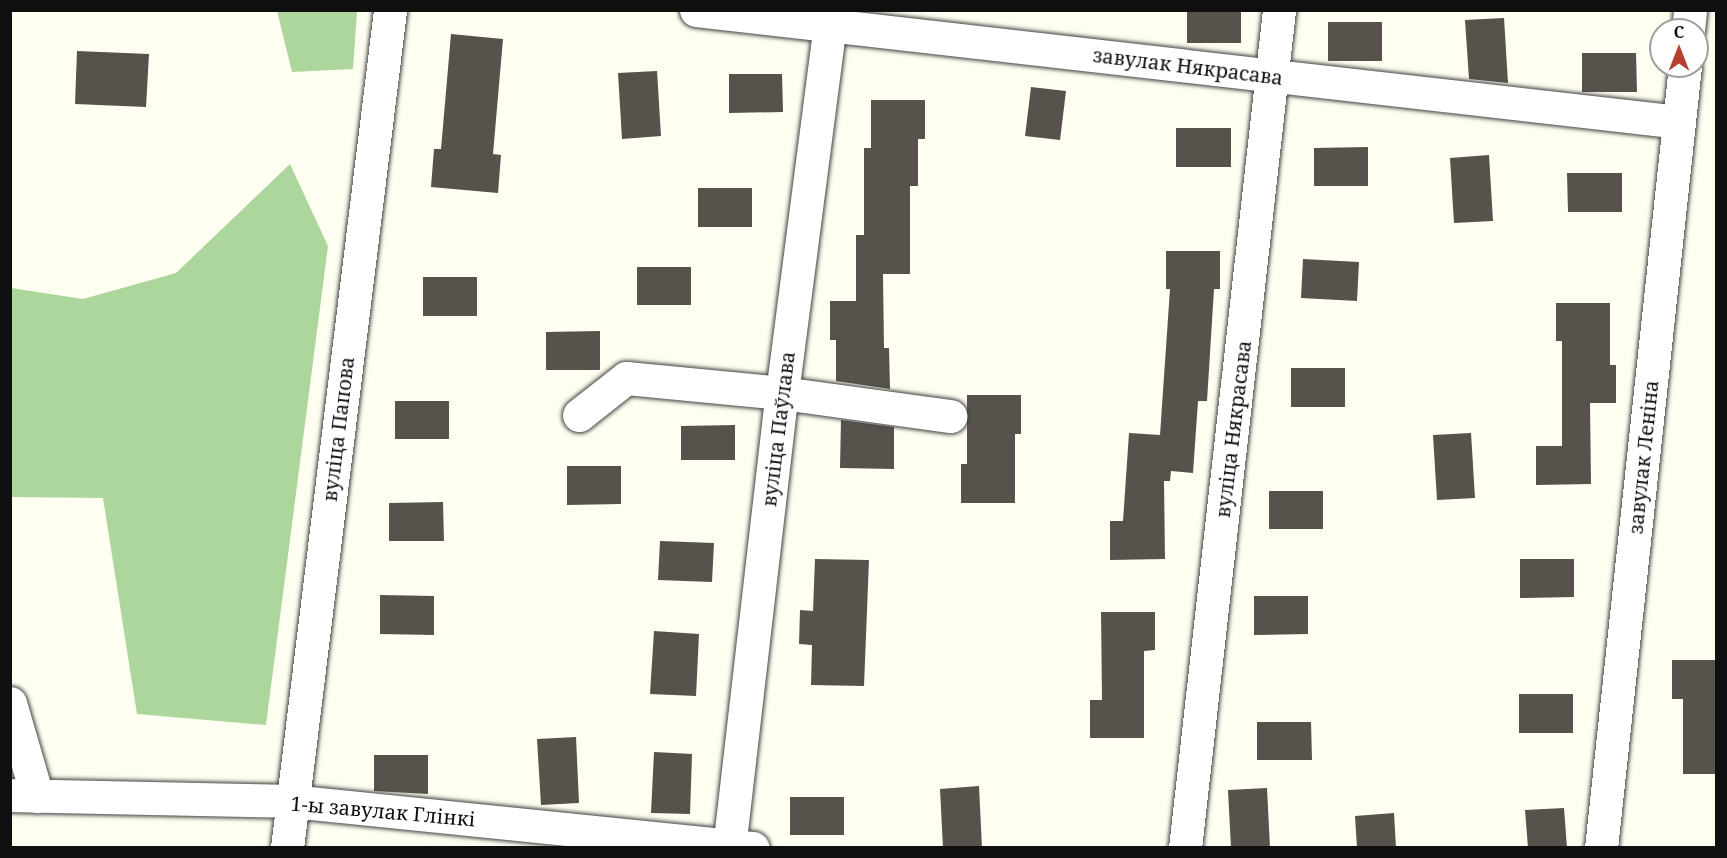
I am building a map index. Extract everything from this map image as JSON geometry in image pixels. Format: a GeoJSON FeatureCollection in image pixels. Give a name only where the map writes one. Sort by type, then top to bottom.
{"type":"FeatureCollection","features":[{"type":"Feature","properties":{"kind":"street","name":"вуліца Папова"},"geometry":{"type":"LineString","coordinates":[[287,848],[390,10]]}},
{"type":"Feature","properties":{"kind":"street","name":"завулак Някрасава"},"geometry":{"type":"LineString","coordinates":[[696,10],[832,17],[1273,76],[1679,122]]}},
{"type":"Feature","properties":{"kind":"street","name":"вуліца Някрасава"},"geometry":{"type":"LineString","coordinates":[[1185,848],[1279,10]]}},
{"type":"Feature","properties":{"kind":"street","name":"вуліца Паўлава"},"geometry":{"type":"LineString","coordinates":[[737,847],[782,393],[832,17]]}},
{"type":"Feature","properties":{"kind":"street","name":"завулак Леніна"},"geometry":{"type":"LineString","coordinates":[[1601,848],[1683,78]]}},
{"type":"Feature","properties":{"kind":"street"},"geometry":{"type":"LineString","coordinates":[[579,415],[626,378],[782,393],[950,416]]}},
{"type":"Feature","properties":{"kind":"street"},"geometry":{"type":"LineString","coordinates":[[10,703],[24,796]]}},
{"type":"Feature","properties":{"kind":"street","name":"1-ы завулак Глінкі"},"geometry":{"type":"LineString","coordinates":[[24,796],[291,801],[737,847]]}},
{"type":"Feature","properties":{"kind":"green space"},"geometry":{"type":"Polygon","coordinates":[[[277,11],[357,11],[353,69],[292,72],[277,11]]]}},
{"type":"Feature","properties":{"kind":"green space"},"geometry":{"type":"Polygon","coordinates":[[[290,164],[328,246],[266,725],[137,714],[103,498],[11,497],[11,288],[83,299],[176,273],[290,164]]]}},
{"type":"Feature","properties":{"kind":"building"},"geometry":{"type":"Polygon","coordinates":[[[1187,10],[1241,10],[1241,43],[1187,43],[1187,10]]]}},
{"type":"Feature","properties":{"kind":"building"},"geometry":{"type":"Polygon","coordinates":[[[1504,18],[1508,83],[1469,79],[1465,20],[1504,18]]]}},
{"type":"Feature","properties":{"kind":"building"},"geometry":{"type":"Polygon","coordinates":[[[1328,22],[1382,22],[1382,61],[1328,61],[1328,22]]]}},
{"type":"Feature","properties":{"kind":"building"},"geometry":{"type":"Polygon","coordinates":[[[451,34],[503,39],[493,154],[501,155],[498,193],[431,187],[434,149],[441,149],[451,34]]]}},
{"type":"Feature","properties":{"kind":"building"},"geometry":{"type":"Polygon","coordinates":[[[77,51],[149,54],[146,107],[75,104],[77,51]]]}},
{"type":"Feature","properties":{"kind":"building"},"geometry":{"type":"Polygon","coordinates":[[[1582,53],[1636,53],[1637,92],[1582,92],[1582,53]]]}},
{"type":"Feature","properties":{"kind":"building"},"geometry":{"type":"Polygon","coordinates":[[[657,71],[661,136],[622,139],[618,73],[657,71]]]}},
{"type":"Feature","properties":{"kind":"building"},"geometry":{"type":"Polygon","coordinates":[[[729,74],[782,74],[783,112],[729,113],[729,74]]]}},
{"type":"Feature","properties":{"kind":"building"},"geometry":{"type":"Polygon","coordinates":[[[1031,87],[1066,91],[1060,140],[1025,136],[1031,87]]]}},
{"type":"Feature","properties":{"kind":"building"},"geometry":{"type":"Polygon","coordinates":[[[871,100],[925,100],[925,139],[918,139],[918,186],[910,186],[910,274],[883,274],[884,348],[889,348],[890,389],[836,381],[836,340],[830,340],[830,301],[856,301],[856,235],[864,235],[864,148],[871,148],[871,100]]]}},
{"type":"Feature","properties":{"kind":"building"},"geometry":{"type":"Polygon","coordinates":[[[1176,128],[1231,128],[1231,167],[1176,167],[1176,128]]]}},
{"type":"Feature","properties":{"kind":"building"},"geometry":{"type":"Polygon","coordinates":[[[1368,147],[1368,186],[1314,186],[1314,148],[1368,147]]]}},
{"type":"Feature","properties":{"kind":"building"},"geometry":{"type":"Polygon","coordinates":[[[1489,155],[1493,221],[1454,223],[1450,158],[1489,155]]]}},
{"type":"Feature","properties":{"kind":"building"},"geometry":{"type":"Polygon","coordinates":[[[1567,173],[1622,173],[1622,212],[1568,212],[1567,173]]]}},
{"type":"Feature","properties":{"kind":"building"},"geometry":{"type":"Polygon","coordinates":[[[698,188],[752,188],[752,227],[698,227],[698,188]]]}},
{"type":"Feature","properties":{"kind":"building"},"geometry":{"type":"Polygon","coordinates":[[[1166,251],[1220,251],[1220,289],[1214,289],[1207,401],[1198,401],[1193,473],[1171,471],[1170,481],[1164,481],[1165,559],[1110,560],[1110,521],[1123,521],[1129,433],[1160,435],[1170,289],[1166,289],[1166,251]]]}},
{"type":"Feature","properties":{"kind":"building"},"geometry":{"type":"Polygon","coordinates":[[[1303,259],[1359,262],[1357,301],[1301,298],[1303,259]]]}},
{"type":"Feature","properties":{"kind":"building"},"geometry":{"type":"Polygon","coordinates":[[[637,267],[691,267],[691,305],[637,305],[637,267]]]}},
{"type":"Feature","properties":{"kind":"building"},"geometry":{"type":"Polygon","coordinates":[[[423,277],[477,277],[477,316],[423,316],[423,277]]]}},
{"type":"Feature","properties":{"kind":"building"},"geometry":{"type":"Polygon","coordinates":[[[1556,303],[1610,303],[1610,365],[1616,365],[1616,403],[1590,403],[1591,484],[1536,485],[1536,446],[1562,446],[1562,341],[1556,341],[1556,303]]]}},
{"type":"Feature","properties":{"kind":"building"},"geometry":{"type":"Polygon","coordinates":[[[600,331],[600,370],[546,370],[546,332],[600,331]]]}},
{"type":"Feature","properties":{"kind":"building"},"geometry":{"type":"Polygon","coordinates":[[[1291,368],[1345,368],[1345,407],[1291,407],[1291,368]]]}},
{"type":"Feature","properties":{"kind":"building"},"geometry":{"type":"Polygon","coordinates":[[[967,395],[1021,395],[1021,434],[1015,434],[1015,503],[961,503],[961,464],[967,464],[967,395]]]}},
{"type":"Feature","properties":{"kind":"building"},"geometry":{"type":"Polygon","coordinates":[[[395,401],[449,401],[449,439],[395,439],[395,401]]]}},
{"type":"Feature","properties":{"kind":"building"},"geometry":{"type":"Polygon","coordinates":[[[841,420],[894,427],[894,469],[840,468],[841,420]]]}},
{"type":"Feature","properties":{"kind":"building"},"geometry":{"type":"Polygon","coordinates":[[[735,425],[735,460],[681,460],[681,426],[735,425]]]}},
{"type":"Feature","properties":{"kind":"building"},"geometry":{"type":"Polygon","coordinates":[[[1471,433],[1475,498],[1437,500],[1433,435],[1471,433]]]}},
{"type":"Feature","properties":{"kind":"building"},"geometry":{"type":"Polygon","coordinates":[[[567,466],[621,466],[621,504],[567,505],[567,466]]]}},
{"type":"Feature","properties":{"kind":"building"},"geometry":{"type":"Polygon","coordinates":[[[1269,491],[1323,491],[1323,529],[1269,529],[1269,491]]]}},
{"type":"Feature","properties":{"kind":"building"},"geometry":{"type":"Polygon","coordinates":[[[443,502],[444,541],[389,541],[389,503],[443,502]]]}},
{"type":"Feature","properties":{"kind":"building"},"geometry":{"type":"Polygon","coordinates":[[[660,541],[714,543],[712,582],[658,580],[660,541]]]}},
{"type":"Feature","properties":{"kind":"building"},"geometry":{"type":"Polygon","coordinates":[[[815,559],[869,560],[864,686],[811,685],[812,645],[799,644],[800,610],[813,611],[815,559]]]}},
{"type":"Feature","properties":{"kind":"building"},"geometry":{"type":"Polygon","coordinates":[[[1520,559],[1574,559],[1574,597],[1520,598],[1520,559]]]}},
{"type":"Feature","properties":{"kind":"building"},"geometry":{"type":"Polygon","coordinates":[[[380,595],[434,596],[434,635],[380,634],[380,595]]]}},
{"type":"Feature","properties":{"kind":"building"},"geometry":{"type":"Polygon","coordinates":[[[1254,596],[1308,596],[1308,634],[1254,635],[1254,596]]]}},
{"type":"Feature","properties":{"kind":"building"},"geometry":{"type":"Polygon","coordinates":[[[1101,612],[1155,612],[1155,650],[1144,651],[1144,738],[1090,738],[1090,700],[1102,700],[1101,612]]]}},
{"type":"Feature","properties":{"kind":"building"},"geometry":{"type":"Polygon","coordinates":[[[654,631],[699,634],[696,696],[650,694],[654,631]]]}},
{"type":"Feature","properties":{"kind":"building"},"geometry":{"type":"Polygon","coordinates":[[[1672,660],[1716,660],[1716,774],[1683,774],[1683,699],[1672,699],[1672,660]]]}},
{"type":"Feature","properties":{"kind":"building"},"geometry":{"type":"Polygon","coordinates":[[[1519,694],[1573,694],[1573,733],[1519,733],[1519,694]]]}},
{"type":"Feature","properties":{"kind":"building"},"geometry":{"type":"Polygon","coordinates":[[[1257,722],[1311,722],[1312,760],[1257,760],[1257,722]]]}},
{"type":"Feature","properties":{"kind":"building"},"geometry":{"type":"Polygon","coordinates":[[[576,737],[579,803],[541,805],[537,739],[576,737]]]}},
{"type":"Feature","properties":{"kind":"building"},"geometry":{"type":"Polygon","coordinates":[[[654,752],[692,754],[690,814],[651,813],[654,752]]]}},
{"type":"Feature","properties":{"kind":"building"},"geometry":{"type":"Polygon","coordinates":[[[374,755],[428,755],[428,794],[374,791],[374,755]]]}},
{"type":"Feature","properties":{"kind":"building"},"geometry":{"type":"Polygon","coordinates":[[[979,786],[982,848],[943,848],[940,789],[979,786]]]}},
{"type":"Feature","properties":{"kind":"building"},"geometry":{"type":"Polygon","coordinates":[[[1267,788],[1270,848],[1231,848],[1228,790],[1267,788]]]}},
{"type":"Feature","properties":{"kind":"building"},"geometry":{"type":"Polygon","coordinates":[[[790,797],[844,797],[844,835],[790,835],[790,797]]]}},
{"type":"Feature","properties":{"kind":"building"},"geometry":{"type":"Polygon","coordinates":[[[1564,808],[1567,848],[1528,848],[1525,810],[1564,808]]]}},
{"type":"Feature","properties":{"kind":"building"},"geometry":{"type":"Polygon","coordinates":[[[1394,813],[1396,848],[1357,848],[1355,816],[1394,813]]]}}]}
